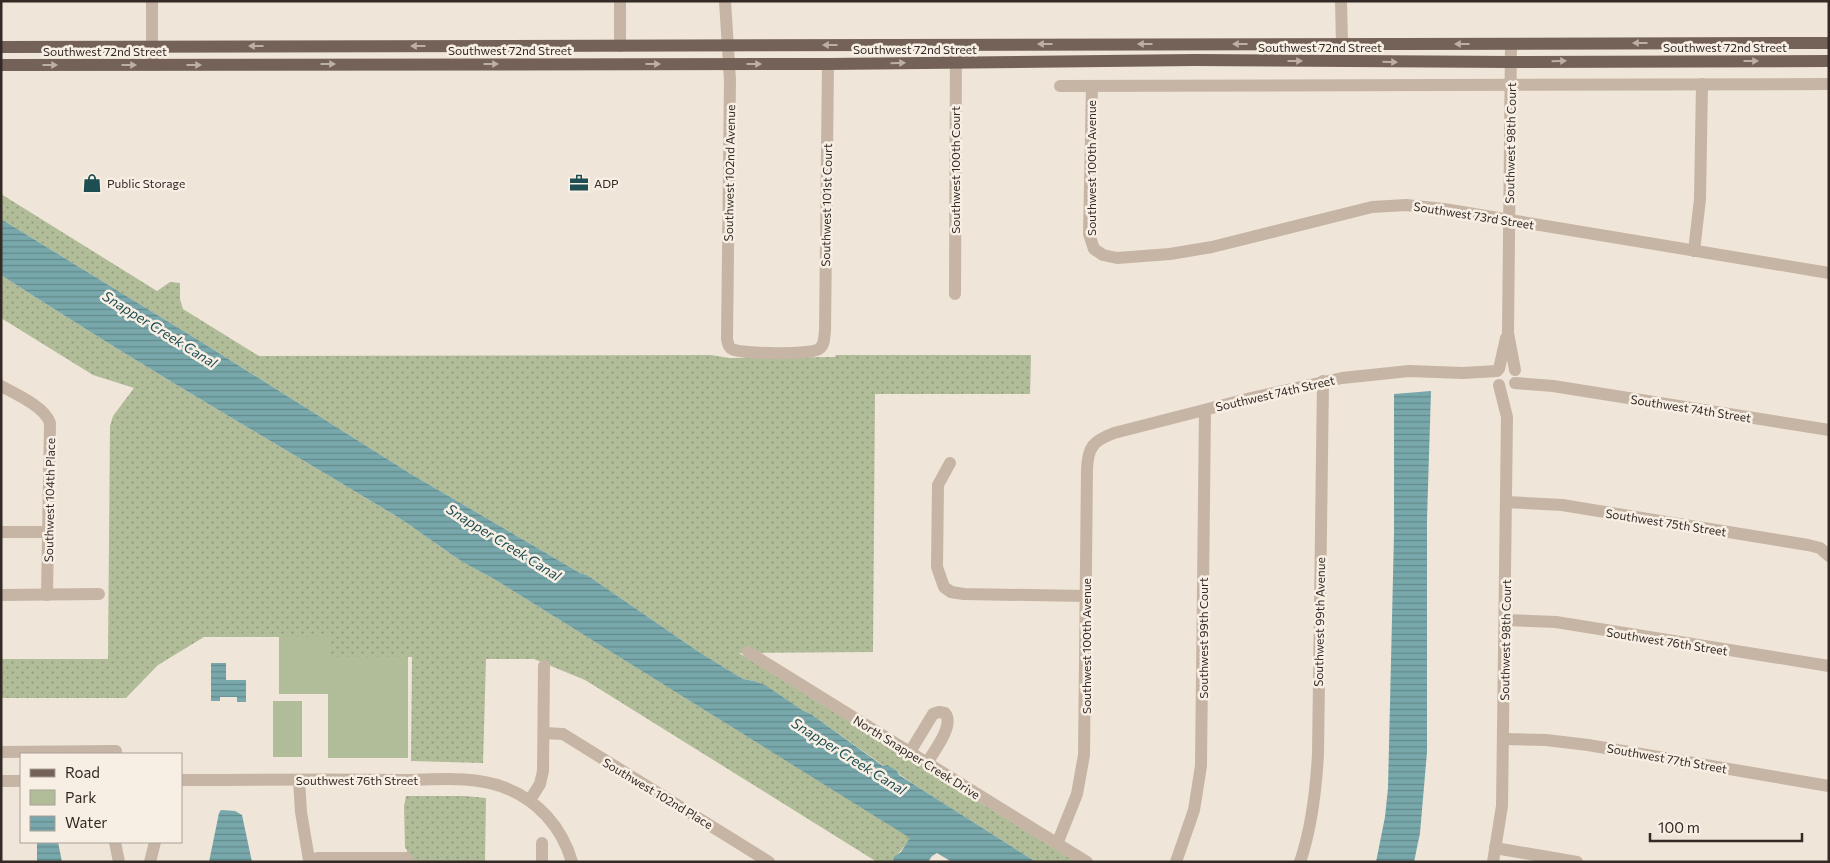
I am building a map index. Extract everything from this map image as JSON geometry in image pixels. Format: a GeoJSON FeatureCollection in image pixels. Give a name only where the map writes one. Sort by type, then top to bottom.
{"type":"FeatureCollection","features":[{"type":"Feature","properties":{"kind":"main road"},"geometry":{"type":"LineString","coordinates":[[1702,43],[1702,60]]}},
{"type":"Feature","properties":{"kind":"main road","name":"Southwest 72nd Street"},"geometry":{"type":"LineString","coordinates":[[1,47],[1829,43]]}},
{"type":"Feature","properties":{"kind":"main road"},"geometry":{"type":"LineString","coordinates":[[1094,44],[1094,62]]}},
{"type":"Feature","properties":{"kind":"main road"},"geometry":{"type":"LineString","coordinates":[[1194,44],[1194,60]]}},
{"type":"Feature","properties":{"kind":"main road"},"geometry":{"type":"LineString","coordinates":[[1342,44],[1342,61]]}},
{"type":"Feature","properties":{"kind":"main road"},"geometry":{"type":"LineString","coordinates":[[279,46],[279,64]]}},
{"type":"Feature","properties":{"kind":"main road"},"geometry":{"type":"LineString","coordinates":[[434,64],[440,58],[467,46]]}},
{"type":"Feature","properties":{"kind":"main road","name":"Southwest 72nd Street"},"geometry":{"type":"LineString","coordinates":[[1,65],[828,64],[1194,60],[1511,62],[1829,61]]}},
{"type":"Feature","properties":{"kind":"street"},"geometry":{"type":"LineString","coordinates":[[152,1],[152,65]]}},
{"type":"Feature","properties":{"kind":"street"},"geometry":{"type":"LineString","coordinates":[[620,1],[620,46]]}},
{"type":"Feature","properties":{"kind":"street","name":"Southwest 102nd Avenue"},"geometry":{"type":"LineString","coordinates":[[725,1],[730,151],[728,346]]}},
{"type":"Feature","properties":{"kind":"street"},"geometry":{"type":"LineString","coordinates":[[1341,1],[1342,44]]}},
{"type":"Feature","properties":{"kind":"street","name":"Southwest 98th Court"},"geometry":{"type":"LineString","coordinates":[[1507,417],[1515,378],[1508,333],[1511,44]]}},
{"type":"Feature","properties":{"kind":"street","name":"Southwest 100th Court"},"geometry":{"type":"LineString","coordinates":[[954,294],[956,45]]}},
{"type":"Feature","properties":{"kind":"street","name":"Southwest 101st Court"},"geometry":{"type":"LineString","coordinates":[[728,346],[737,351],[805,352],[821,347],[824,339],[828,64]]}},
{"type":"Feature","properties":{"kind":"street"},"geometry":{"type":"LineString","coordinates":[[1694,251],[1700,199],[1702,84]]}},
{"type":"Feature","properties":{"kind":"street"},"geometry":{"type":"LineString","coordinates":[[1060,86],[1829,84]]}},
{"type":"Feature","properties":{"kind":"street","name":"Southwest 100th Avenue"},"geometry":{"type":"LineString","coordinates":[[1092,86],[1089,227],[1090,240],[1094,249]]}},
{"type":"Feature","properties":{"kind":"street","name":"Southwest 73rd Street"},"geometry":{"type":"LineString","coordinates":[[1094,249],[1103,255],[1117,258],[1194,251],[1342,213],[1395,205],[1429,207],[1829,273]]}},
{"type":"Feature","properties":{"kind":"street","name":"Southwest 98th Court"},"geometry":{"type":"LineString","coordinates":[[1493,862],[1502,806],[1504,739],[1507,417],[1498,377],[1508,333]]}},
{"type":"Feature","properties":{"kind":"street"},"geometry":{"type":"LineString","coordinates":[[1505,366],[1515,378],[1505,388],[1498,377],[1505,366]]}},
{"type":"Feature","properties":{"kind":"street","name":"Southwest 74th Street"},"geometry":{"type":"LineString","coordinates":[[1093,444],[1114,433],[1322,381],[1398,372],[1463,373],[1498,377]]}},
{"type":"Feature","properties":{"kind":"street","name":"Southwest 74th Street"},"geometry":{"type":"LineString","coordinates":[[1515,378],[1553,386],[1829,430]]}},
{"type":"Feature","properties":{"kind":"street","name":"Southwest 99th Avenue"},"geometry":{"type":"LineString","coordinates":[[1300,862],[1312,817],[1317,763],[1322,381]]}},
{"type":"Feature","properties":{"kind":"street","name":"Southwest 104th Place"},"geometry":{"type":"LineString","coordinates":[[1,386],[40,409],[49,419],[47,595]]}},
{"type":"Feature","properties":{"kind":"street","name":"Southwest 99th Court"},"geometry":{"type":"LineString","coordinates":[[1176,862],[1195,805],[1202,755],[1205,410]]}},
{"type":"Feature","properties":{"kind":"street","name":"Southwest 100th Avenue"},"geometry":{"type":"LineString","coordinates":[[1058,844],[1077,794],[1084,755],[1087,469],[1089,453],[1093,444]]}},
{"type":"Feature","properties":{"kind":"street"},"geometry":{"type":"LineString","coordinates":[[950,463],[938,485],[937,567],[942,583],[947,590],[964,594],[1086,596]]}},
{"type":"Feature","properties":{"kind":"street","name":"Southwest 75th Street"},"geometry":{"type":"LineString","coordinates":[[1506,502],[1554,504],[1590,509],[1808,544],[1827,553]]}},
{"type":"Feature","properties":{"kind":"street"},"geometry":{"type":"LineString","coordinates":[[1,532],[48,532]]}},
{"type":"Feature","properties":{"kind":"street"},"geometry":{"type":"LineString","coordinates":[[1,595],[98,594]]}},
{"type":"Feature","properties":{"kind":"street","name":"Southwest 76th Street"},"geometry":{"type":"LineString","coordinates":[[1505,620],[1556,622],[1829,666]]}},
{"type":"Feature","properties":{"kind":"street","name":"North Snapper Creek Drive"},"geometry":{"type":"LineString","coordinates":[[748,652],[1087,862]]}},
{"type":"Feature","properties":{"kind":"street"},"geometry":{"type":"LineString","coordinates":[[544,666],[542,777],[530,800],[556,828],[565,842],[572,862]]}},
{"type":"Feature","properties":{"kind":"street"},"geometry":{"type":"LineString","coordinates":[[910,752],[933,714],[944,713],[948,719],[948,726],[927,763]]}},
{"type":"Feature","properties":{"kind":"street","name":"Southwest 102nd Place"},"geometry":{"type":"LineString","coordinates":[[544,733],[563,734],[769,862]]}},
{"type":"Feature","properties":{"kind":"street","name":"Southwest 77th Street"},"geometry":{"type":"LineString","coordinates":[[1504,739],[1588,744],[1829,786]]}},
{"type":"Feature","properties":{"kind":"street"},"geometry":{"type":"LineString","coordinates":[[1,752],[116,751],[115,753]]}},
{"type":"Feature","properties":{"kind":"street","name":"Southwest 76th Street"},"geometry":{"type":"LineString","coordinates":[[182,780],[474,781],[504,787],[530,800]]}},
{"type":"Feature","properties":{"kind":"street"},"geometry":{"type":"LineString","coordinates":[[299,780],[300,812],[309,861],[319,858],[356,860],[407,858]]}},
{"type":"Feature","properties":{"kind":"street"},"geometry":{"type":"LineString","coordinates":[[1,781],[20,781]]}},
{"type":"Feature","properties":{"kind":"street"},"geometry":{"type":"LineString","coordinates":[[115,843],[119,862]]}},
{"type":"Feature","properties":{"kind":"street"},"geometry":{"type":"LineString","coordinates":[[150,862],[154,843]]}},
{"type":"Feature","properties":{"kind":"street"},"geometry":{"type":"LineString","coordinates":[[542,844],[542,862]]}},
{"type":"Feature","properties":{"kind":"street"},"geometry":{"type":"LineString","coordinates":[[1495,848],[1577,862]]}},
{"type":"Feature","properties":{"kind":"green space"},"geometry":{"type":"Polygon","coordinates":[[[1,194],[157,291],[170,282],[180,283],[180,299],[183,309],[259,356],[711,355],[729,358],[835,357],[836,355],[1031,355],[1030,394],[875,394],[873,652],[739,653],[1076,862],[1036,862],[918,787],[897,771],[884,766],[811,714],[765,686],[743,679],[699,652],[587,575],[580,573],[411,474],[1,219],[1,194]]]}},
{"type":"Feature","properties":{"kind":"green space"},"geometry":{"type":"Polygon","coordinates":[[[1,275],[148,367],[396,516],[455,557],[494,579],[911,838],[893,862],[877,862],[585,680],[534,659],[486,659],[483,763],[411,761],[412,657],[330,657],[329,637],[204,637],[158,665],[126,698],[1,698],[1,659],[108,659],[110,426],[113,416],[134,388],[93,375],[1,318],[1,275]]]}},
{"type":"Feature","properties":{"kind":"green space"},"geometry":{"type":"Polygon","coordinates":[[[279,637],[330,637],[330,657],[408,657],[408,758],[328,758],[328,694],[279,694],[279,637]]]}},
{"type":"Feature","properties":{"kind":"green space"},"geometry":{"type":"Polygon","coordinates":[[[273,701],[302,701],[302,757],[273,757],[273,701]]]}},
{"type":"Feature","properties":{"kind":"green space"},"geometry":{"type":"Polygon","coordinates":[[[406,796],[486,798],[485,862],[407,862],[404,806],[406,796]]]}},
{"type":"Feature","properties":{"kind":"water","name":"Snapper Creek Canal"},"geometry":{"type":"Polygon","coordinates":[[[1,219],[411,474],[580,573],[587,575],[699,652],[743,679],[765,685],[811,714],[883,766],[887,765],[897,771],[899,775],[1036,862],[952,862],[937,853],[928,862],[893,862],[894,857],[901,852],[910,838],[494,579],[457,558],[396,516],[148,367],[1,275],[1,219]]]}},
{"type":"Feature","properties":{"kind":"water"},"geometry":{"type":"Polygon","coordinates":[[[1431,391],[1427,519],[1427,752],[1420,833],[1414,862],[1376,862],[1385,817],[1388,788],[1394,534],[1394,394],[1431,391]]]}},
{"type":"Feature","properties":{"kind":"water"},"geometry":{"type":"Polygon","coordinates":[[[211,663],[226,663],[226,680],[246,680],[246,702],[237,702],[237,697],[220,697],[220,701],[211,701],[211,663]]]}},
{"type":"Feature","properties":{"kind":"water"},"geometry":{"type":"Polygon","coordinates":[[[221,810],[235,811],[242,815],[252,862],[209,862],[221,810]]]}},
{"type":"Feature","properties":{"kind":"water"},"geometry":{"type":"Polygon","coordinates":[[[37,843],[58,843],[62,862],[37,862],[37,843]]]}},
{"type":"Feature","properties":{"kind":"place","name":"Public Storage"},"geometry":{"type":"Point","coordinates":[92,183]}},
{"type":"Feature","properties":{"kind":"place","name":"ADP"},"geometry":{"type":"Point","coordinates":[579,183]}}]}
